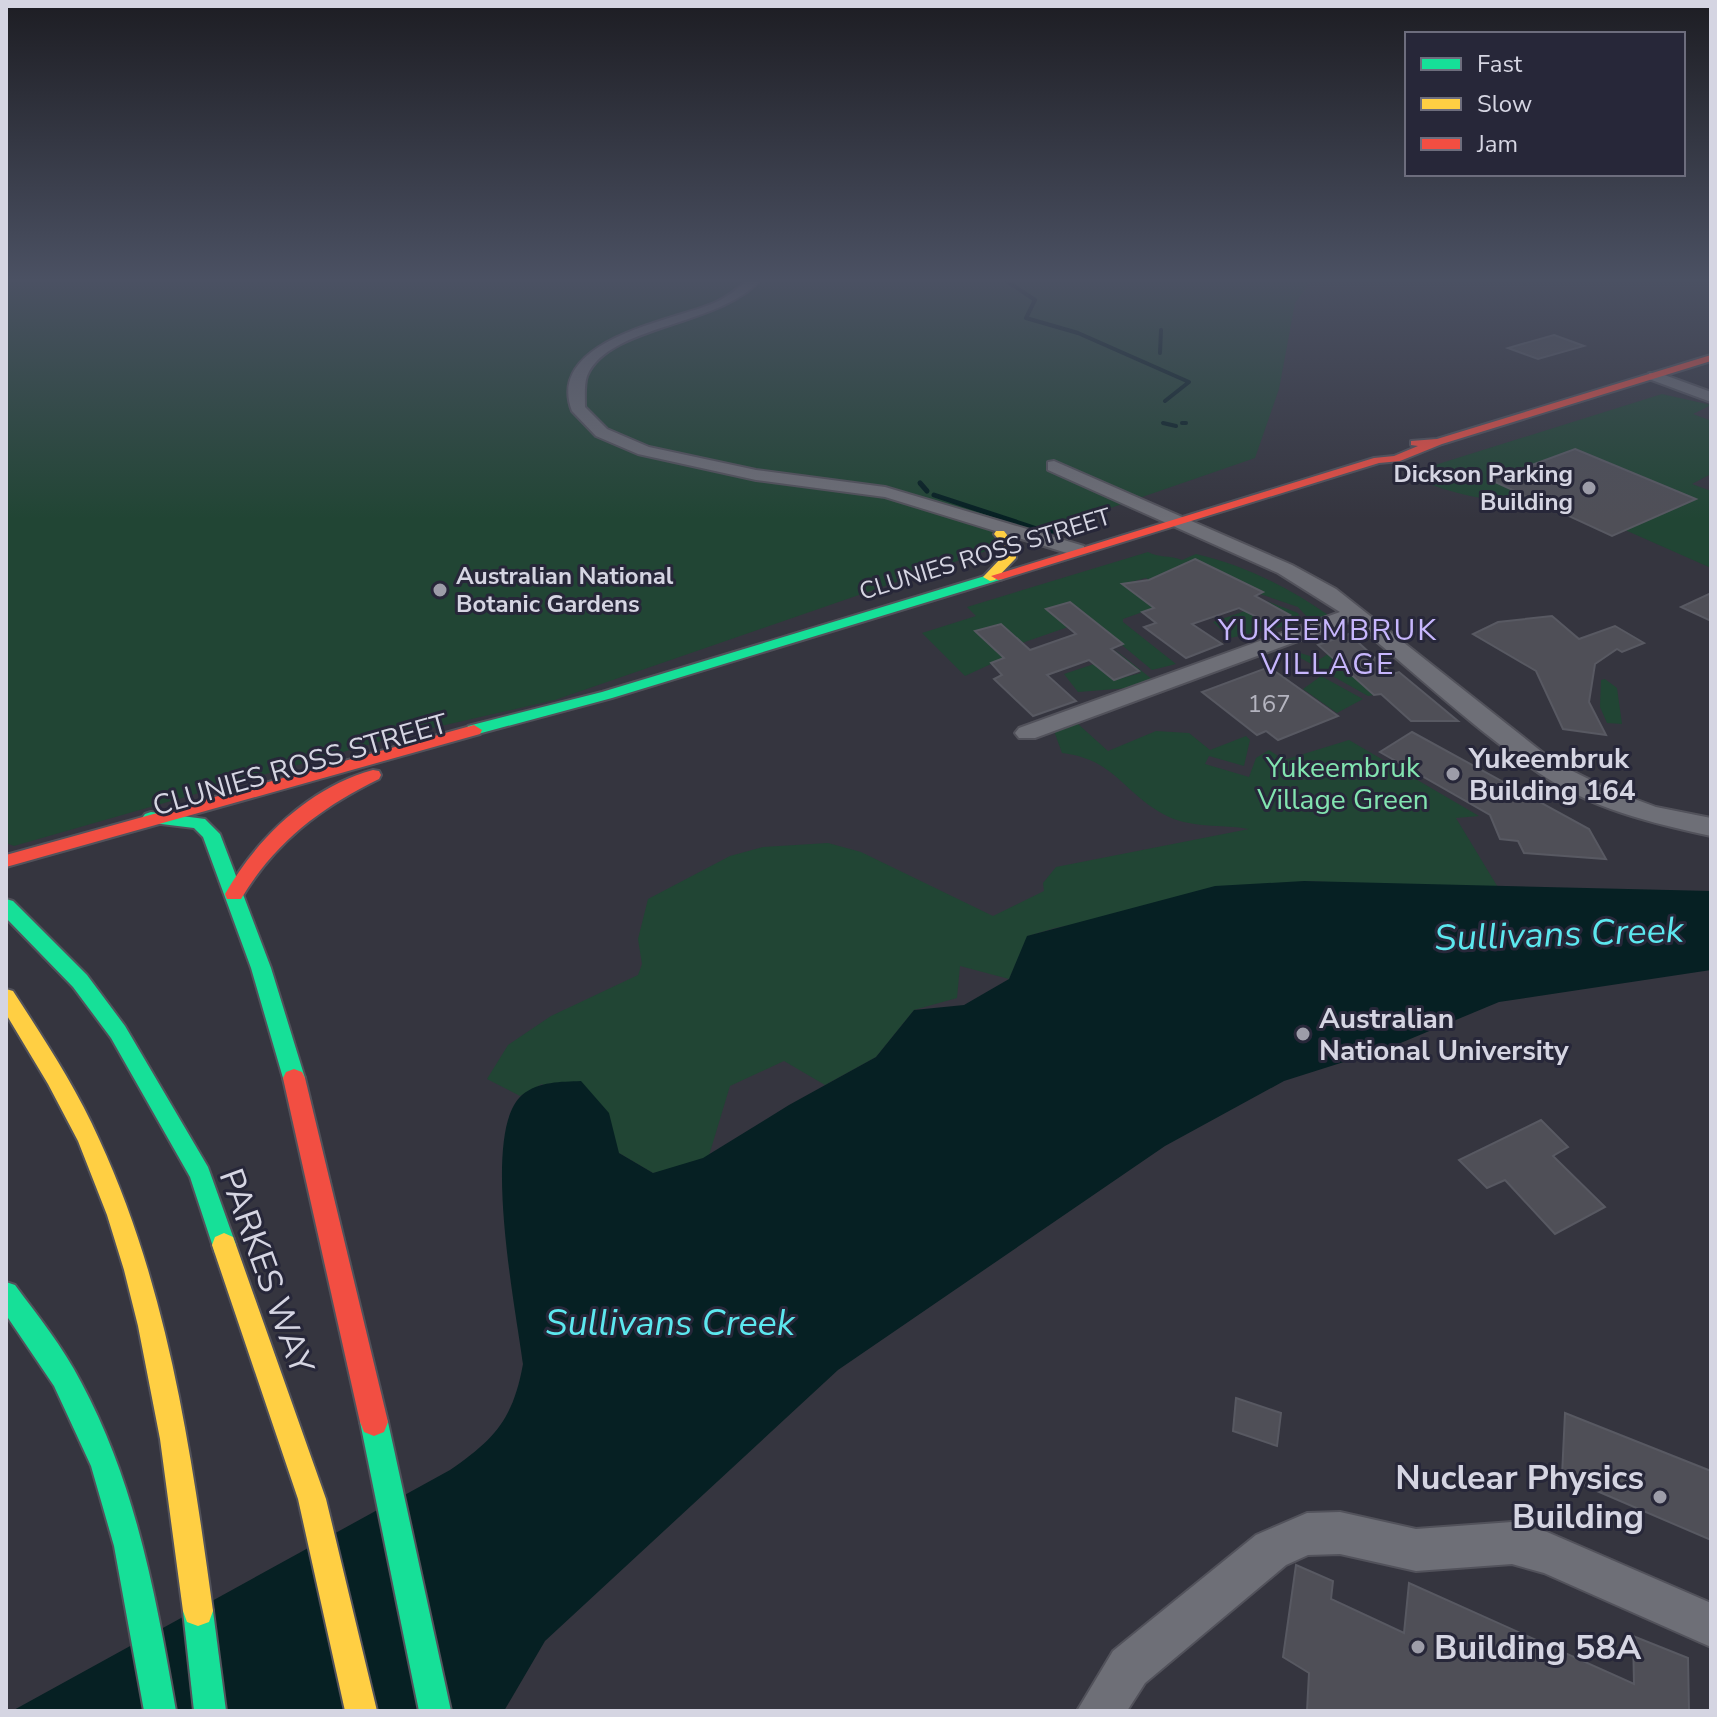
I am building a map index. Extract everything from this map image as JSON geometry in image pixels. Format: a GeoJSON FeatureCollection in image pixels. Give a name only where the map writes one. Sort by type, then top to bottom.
{"type":"FeatureCollection","features":[{"type":"Feature","properties":{"kind":"main road","name":"CLUNIES ROSS STREET"},"geometry":{"type":"LineString","coordinates":[[6,861],[151,818],[607,695],[1174,520],[1378,460],[1396,459],[1429,449],[1438,442],[1711,358]]}},
{"type":"Feature","properties":{"kind":"main road"},"geometry":{"type":"LineString","coordinates":[[990,577],[1009,558],[1009,545],[994,529]]}},
{"type":"Feature","properties":{"kind":"main road","name":"CLUNIES ROSS STREET"},"geometry":{"type":"LineString","coordinates":[[6,878],[549,719],[607,695]]}},
{"type":"Feature","properties":{"kind":"main road"},"geometry":{"type":"LineString","coordinates":[[234,894],[263,847],[284,823],[307,806],[393,766]]}},
{"type":"Feature","properties":{"kind":"main road"},"geometry":{"type":"LineString","coordinates":[[151,818],[199,823],[211,834],[289,1061],[435,1711]]}},
{"type":"Feature","properties":{"kind":"main road","name":"PARKES WAY"},"geometry":{"type":"LineString","coordinates":[[6,906],[80,981],[118,1032],[200,1174],[312,1499],[361,1711]]}},
{"type":"Feature","properties":{"kind":"main road"},"geometry":{"type":"LineString","coordinates":[[6,997],[59,1083],[95,1155],[126,1234],[155,1337],[176,1435],[210,1711]]}},
{"type":"Feature","properties":{"kind":"main road"},"geometry":{"type":"LineString","coordinates":[[6,1294],[72,1388],[116,1491],[140,1590],[160,1711]]}},
{"type":"Feature","properties":{"kind":"street"},"geometry":{"type":"LineString","coordinates":[[596,358],[579,377],[574,392],[576,406],[585,420],[605,436],[635,450],[678,462],[881,491],[994,529],[1058,556]]}},
{"type":"Feature","properties":{"kind":"street"},"geometry":{"type":"LineString","coordinates":[[1654,376],[1711,397]]}},
{"type":"Feature","properties":{"kind":"street"},"geometry":{"type":"LineString","coordinates":[[1054,466],[1285,569],[1329,593],[1548,768],[1604,797],[1651,815],[1711,827]]}},
{"type":"Feature","properties":{"kind":"street"},"geometry":{"type":"LineString","coordinates":[[994,529],[1077,550]]}},
{"type":"Feature","properties":{"kind":"street"},"geometry":{"type":"LineString","coordinates":[[1027,733],[1339,618],[1359,614]]}},
{"type":"Feature","properties":{"kind":"street"},"geometry":{"type":"LineString","coordinates":[[1100,1711],[1129,1667],[1271,1550],[1307,1534],[1340,1533],[1416,1550],[1512,1543],[1547,1553],[1711,1625]]}},
{"type":"Feature","properties":{"kind":"green space","name":"Australian National Botanic Gardens"},"geometry":{"type":"Polygon","coordinates":[[[6,358],[1285,358],[1279,389],[1255,458],[555,700],[406,734],[14,846],[6,843],[6,358]]]}},
{"type":"Feature","properties":{"kind":"green space"},"geometry":{"type":"Polygon","coordinates":[[[1662,394],[1711,405],[1693,414],[1709,420],[1711,426],[1711,474],[1692,484],[1711,491],[1711,568],[1625,530],[1695,499],[1492,480],[1526,496],[1479,498],[1403,475],[1662,394]]]}},
{"type":"Feature","properties":{"kind":"green space"},"geometry":{"type":"Polygon","coordinates":[[[1148,552],[1182,560],[1196,554],[1231,564],[1281,586],[1328,615],[1315,621],[1309,619],[1298,607],[1260,594],[1263,591],[1195,560],[1177,567],[1169,594],[1146,578],[1123,584],[1154,608],[1123,619],[1123,622],[1176,664],[1152,670],[1070,602],[1047,609],[1068,627],[1022,643],[976,631],[1004,658],[965,676],[922,633],[976,616],[967,607],[1148,552]]]}},
{"type":"Feature","properties":{"kind":"green space"},"geometry":{"type":"Polygon","coordinates":[[[1267,601],[1298,613],[1303,622],[1230,638],[1213,622],[1245,611],[1273,625],[1292,616],[1267,601]]]}},
{"type":"Feature","properties":{"kind":"green space"},"geometry":{"type":"Polygon","coordinates":[[[1113,648],[1153,680],[1129,688],[1078,692],[1064,674],[1094,664],[1114,680],[1141,673],[1113,648]]]}},
{"type":"Feature","properties":{"kind":"green space"},"geometry":{"type":"Polygon","coordinates":[[[1300,653],[1320,659],[1328,654],[1374,695],[1368,696],[1297,656],[1300,653]]]}},
{"type":"Feature","properties":{"kind":"green space"},"geometry":{"type":"Polygon","coordinates":[[[1321,676],[1363,699],[1337,713],[1303,689],[1321,676]]]}},
{"type":"Feature","properties":{"kind":"green space"},"geometry":{"type":"Polygon","coordinates":[[[1605,679],[1617,688],[1622,724],[1607,723],[1600,707],[1601,680],[1605,679]]]}},
{"type":"Feature","properties":{"kind":"green space","name":"Yukeembruk Village Green"},"geometry":{"type":"Polygon","coordinates":[[[1077,723],[1108,751],[1156,731],[1189,733],[1210,750],[1246,736],[1250,740],[1244,766],[1209,756],[1205,764],[1249,777],[1256,758],[1269,750],[1284,760],[1349,740],[1479,816],[1456,818],[1499,889],[1304,881],[1055,928],[1028,936],[1009,979],[960,966],[957,998],[914,1010],[876,1057],[825,1085],[784,1061],[730,1086],[707,1162],[653,1173],[619,1153],[542,1084],[520,1096],[487,1079],[508,1045],[551,1016],[638,975],[642,964],[638,939],[648,899],[730,856],[763,847],[828,843],[861,852],[993,916],[1044,891],[1043,883],[1056,867],[1249,829],[1173,819],[1149,805],[1106,769],[1080,756],[1062,753],[1054,731],[1077,723]]]}},
{"type":"Feature","properties":{"kind":"water","name":"Sullivans Creek"},"geometry":{"type":"Polygon","coordinates":[[[1304,881],[1711,891],[1711,970],[1499,1002],[1391,1047],[1284,1081],[1165,1146],[838,1370],[545,1641],[504,1711],[12,1711],[450,1470],[479,1448],[500,1426],[514,1399],[523,1364],[504,1223],[503,1145],[510,1115],[522,1095],[529,1090],[550,1083],[581,1081],[609,1113],[619,1153],[653,1173],[703,1158],[789,1105],[876,1057],[914,1010],[964,1005],[1009,979],[1027,936],[1215,886],[1304,881]]]}},
{"type":"Feature","properties":{"kind":"building","name":"Dickson Parking Building"},"geometry":{"type":"Polygon","coordinates":[[[1575,449],[1696,499],[1612,536],[1491,480],[1575,449]]]}},
{"type":"Feature","properties":{"kind":"building"},"geometry":{"type":"Polygon","coordinates":[[[1195,559],[1263,592],[1255,596],[1290,615],[1273,625],[1239,608],[1192,624],[1222,644],[1186,658],[1144,627],[1156,623],[1142,612],[1154,608],[1122,584],[1149,580],[1195,559]]]}},
{"type":"Feature","properties":{"kind":"building"},"geometry":{"type":"Polygon","coordinates":[[[1711,593],[1711,621],[1681,607],[1711,593]]]}},
{"type":"Feature","properties":{"kind":"building"},"geometry":{"type":"Polygon","coordinates":[[[1070,602],[1123,644],[1111,649],[1139,671],[1114,680],[1089,660],[1047,675],[1076,701],[1033,716],[994,679],[1002,675],[991,663],[1004,658],[975,631],[1001,624],[1030,650],[1076,634],[1046,609],[1070,602]]]}},
{"type":"Feature","properties":{"kind":"building"},"geometry":{"type":"Polygon","coordinates":[[[1552,616],[1579,639],[1615,626],[1644,643],[1622,652],[1617,649],[1595,664],[1589,702],[1606,735],[1563,729],[1536,671],[1473,634],[1498,622],[1552,616]]]}},
{"type":"Feature","properties":{"kind":"building"},"geometry":{"type":"Polygon","coordinates":[[[1349,634],[1393,674],[1399,672],[1458,721],[1411,721],[1381,694],[1374,695],[1318,645],[1349,634]]]}},
{"type":"Feature","properties":{"kind":"building"},"geometry":{"type":"Polygon","coordinates":[[[1269,667],[1338,716],[1278,740],[1266,731],[1257,735],[1202,692],[1269,667]]]}},
{"type":"Feature","properties":{"kind":"building","name":"Yukeembruk Building 164"},"geometry":{"type":"Polygon","coordinates":[[[1412,732],[1589,829],[1606,859],[1524,853],[1518,841],[1500,839],[1490,815],[1380,752],[1412,732]]]}},
{"type":"Feature","properties":{"kind":"building"},"geometry":{"type":"Polygon","coordinates":[[[1541,1120],[1568,1147],[1553,1156],[1605,1207],[1555,1234],[1505,1180],[1487,1188],[1459,1160],[1541,1120]]]}},
{"type":"Feature","properties":{"kind":"building"},"geometry":{"type":"Polygon","coordinates":[[[1236,1398],[1281,1413],[1277,1446],[1233,1431],[1236,1398]]]}},
{"type":"Feature","properties":{"kind":"building","name":"Nuclear Physics Building"},"geometry":{"type":"Polygon","coordinates":[[[1565,1413],[1711,1471],[1711,1540],[1562,1476],[1565,1413]]]}},
{"type":"Feature","properties":{"kind":"building","name":"Building 58A"},"geometry":{"type":"Polygon","coordinates":[[[1296,1565],[1333,1581],[1331,1599],[1404,1633],[1409,1583],[1634,1684],[1633,1636],[1688,1658],[1689,1711],[1307,1711],[1309,1673],[1283,1657],[1296,1565]]]}},
{"type":"Feature","properties":{"kind":"waterway"},"geometry":{"type":"LineString","coordinates":[[1135,358],[1189,382],[1165,401]]}},
{"type":"Feature","properties":{"kind":"waterway"},"geometry":{"type":"LineString","coordinates":[[1163,423],[1176,426]]}},
{"type":"Feature","properties":{"kind":"waterway"},"geometry":{"type":"LineString","coordinates":[[920,483],[927,491]]}},
{"type":"Feature","properties":{"kind":"waterway"},"geometry":{"type":"LineString","coordinates":[[934,495],[1040,530],[1078,533]]}},
{"type":"Feature","properties":{"kind":"traffic: fast"},"geometry":{"type":"LineString","coordinates":[[474,730],[607,695],[998,576]]}},
{"type":"Feature","properties":{"kind":"traffic: fast"},"geometry":{"type":"LineString","coordinates":[[151,818],[199,823],[211,834],[261,968],[294,1078]]}},
{"type":"Feature","properties":{"kind":"traffic: fast"},"geometry":{"type":"LineString","coordinates":[[6,906],[80,981],[118,1032],[200,1174],[224,1245]]}},
{"type":"Feature","properties":{"kind":"traffic: fast"},"geometry":{"type":"LineString","coordinates":[[6,1294],[64,1377],[90,1427],[105,1466],[129,1546],[160,1711]]}},
{"type":"Feature","properties":{"kind":"traffic: fast"},"geometry":{"type":"LineString","coordinates":[[374,1422],[435,1711]]}},
{"type":"Feature","properties":{"kind":"traffic: fast"},"geometry":{"type":"LineString","coordinates":[[198,1611],[210,1711]]}},
{"type":"Feature","properties":{"kind":"traffic: slow"},"geometry":{"type":"LineString","coordinates":[[990,577],[1009,558],[1009,545],[1000,534]]}},
{"type":"Feature","properties":{"kind":"traffic: slow"},"geometry":{"type":"LineString","coordinates":[[6,997],[56,1077],[89,1139],[137,1270],[174,1439],[198,1611]]}},
{"type":"Feature","properties":{"kind":"traffic: slow"},"geometry":{"type":"LineString","coordinates":[[224,1245],[312,1499],[361,1711]]}},
{"type":"Feature","properties":{"kind":"traffic: jam"},"geometry":{"type":"LineString","coordinates":[[1415,443],[1438,442],[1711,358]]}},
{"type":"Feature","properties":{"kind":"traffic: jam"},"geometry":{"type":"LineString","coordinates":[[998,576],[1378,460],[1396,459],[1438,442]]}},
{"type":"Feature","properties":{"kind":"traffic: jam"},"geometry":{"type":"LineString","coordinates":[[6,861],[474,730]]}},
{"type":"Feature","properties":{"kind":"traffic: jam"},"geometry":{"type":"LineString","coordinates":[[234,894],[261,854],[293,822],[330,797],[373,775]]}},
{"type":"Feature","properties":{"kind":"traffic: jam"},"geometry":{"type":"LineString","coordinates":[[294,1078],[374,1422]]}},
{"type":"Feature","properties":{"kind":"place","name":"Dickson Parking Building"},"geometry":{"type":"Point","coordinates":[1589,488]}},
{"type":"Feature","properties":{"kind":"place","name":"Australian National Botanic Gardens"},"geometry":{"type":"Point","coordinates":[440,590]}},
{"type":"Feature","properties":{"kind":"place","name":"Yukeembruk Building 164"},"geometry":{"type":"Point","coordinates":[1453,774]}},
{"type":"Feature","properties":{"kind":"place","name":"Australian National University"},"geometry":{"type":"Point","coordinates":[1303,1034]}},
{"type":"Feature","properties":{"kind":"place","name":"Nuclear Physics Building"},"geometry":{"type":"Point","coordinates":[1660,1497]}},
{"type":"Feature","properties":{"kind":"place","name":"Building 58A"},"geometry":{"type":"Point","coordinates":[1418,1647]}},
{"type":"Feature","properties":{"kind":"district","name":"YUKEEMBRUK VILLAGE"},"geometry":{"type":"Point","coordinates":[1328,647]}}]}
